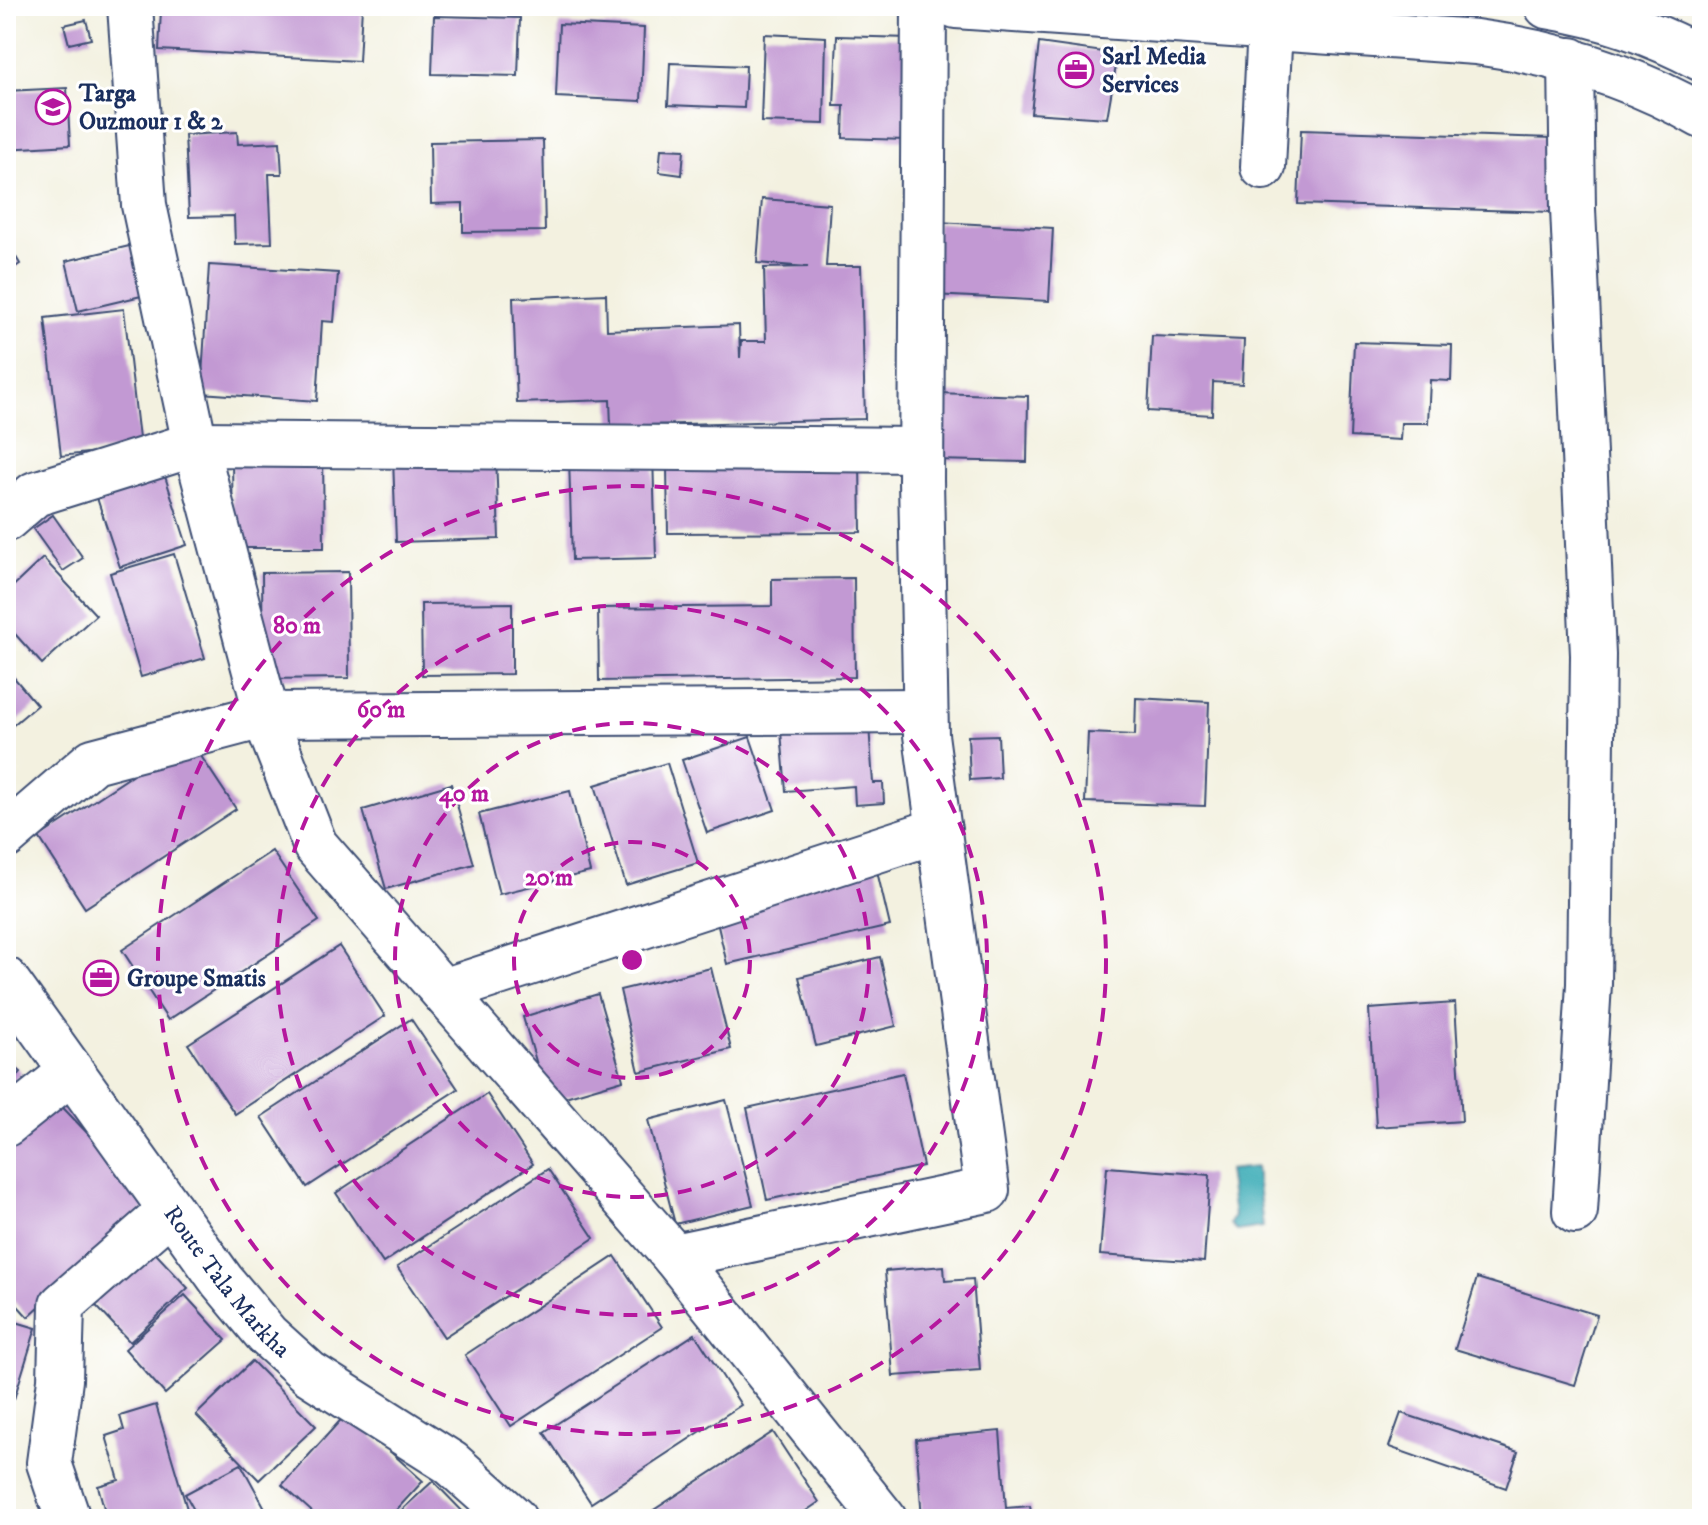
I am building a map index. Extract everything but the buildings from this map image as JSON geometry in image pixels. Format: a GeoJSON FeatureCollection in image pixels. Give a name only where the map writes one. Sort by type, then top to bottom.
{"type":"FeatureCollection","features":[{"type":"Feature","properties":{"kind":"street"},"geometry":{"type":"LineString","coordinates":[[130,6],[144,205],[195,444],[272,735],[315,845],[674,1256],[884,1519]]}},
{"type":"Feature","properties":{"kind":"street"},"geometry":{"type":"LineString","coordinates":[[674,1256],[987,1190],[926,735],[921,450],[924,6]]}},
{"type":"Feature","properties":{"kind":"street"},"geometry":{"type":"LineString","coordinates":[[956,6],[1476,42],[1527,49],[1630,80],[1702,116]]}},
{"type":"Feature","properties":{"kind":"street"},"geometry":{"type":"LineString","coordinates":[[1547,6],[1622,22],[1702,59]]}},
{"type":"Feature","properties":{"kind":"street"},"geometry":{"type":"LineString","coordinates":[[1263,167],[1270,27]]}},
{"type":"Feature","properties":{"kind":"street"},"geometry":{"type":"LineString","coordinates":[[1571,60],[1573,209],[1593,655],[1589,984],[1575,1211]]}},
{"type":"Feature","properties":{"kind":"street"},"geometry":{"type":"LineString","coordinates":[[6,519],[35,494],[195,444],[921,450]]}},
{"type":"Feature","properties":{"kind":"street"},"geometry":{"type":"LineString","coordinates":[[6,836],[93,761],[267,715],[925,711]]}},
{"type":"Feature","properties":{"kind":"street"},"geometry":{"type":"LineString","coordinates":[[443,991],[939,830]]}},
{"type":"Feature","properties":{"kind":"street","name":"Route Tala Markha"},"geometry":{"type":"LineString","coordinates":[[6,980],[222,1281],[267,1335],[309,1373],[451,1463],[514,1519]]}},
{"type":"Feature","properties":{"kind":"street"},"geometry":{"type":"LineString","coordinates":[[6,1124],[71,1072]]}},
{"type":"Feature","properties":{"kind":"street"},"geometry":{"type":"LineString","coordinates":[[68,1519],[49,1463],[60,1380],[62,1305],[171,1210]]}},
{"type":"Feature","properties":{"kind":"water"},"geometry":{"type":"Polygon","coordinates":[[[1256,1167],[1263,1227],[1237,1231],[1230,1224],[1234,1216],[1228,1170],[1256,1167]]]}},
{"type":"Feature","properties":{"kind":"place","name":"Sarl Media Services"},"geometry":{"type":"Point","coordinates":[1076,70]}},
{"type":"Feature","properties":{"kind":"place","name":"Targa Ouzmour 1 & 2"},"geometry":{"type":"Point","coordinates":[53,107]}},
{"type":"Feature","properties":{"kind":"place","name":"Groupe Smatis"},"geometry":{"type":"Point","coordinates":[101,978]}}]}
